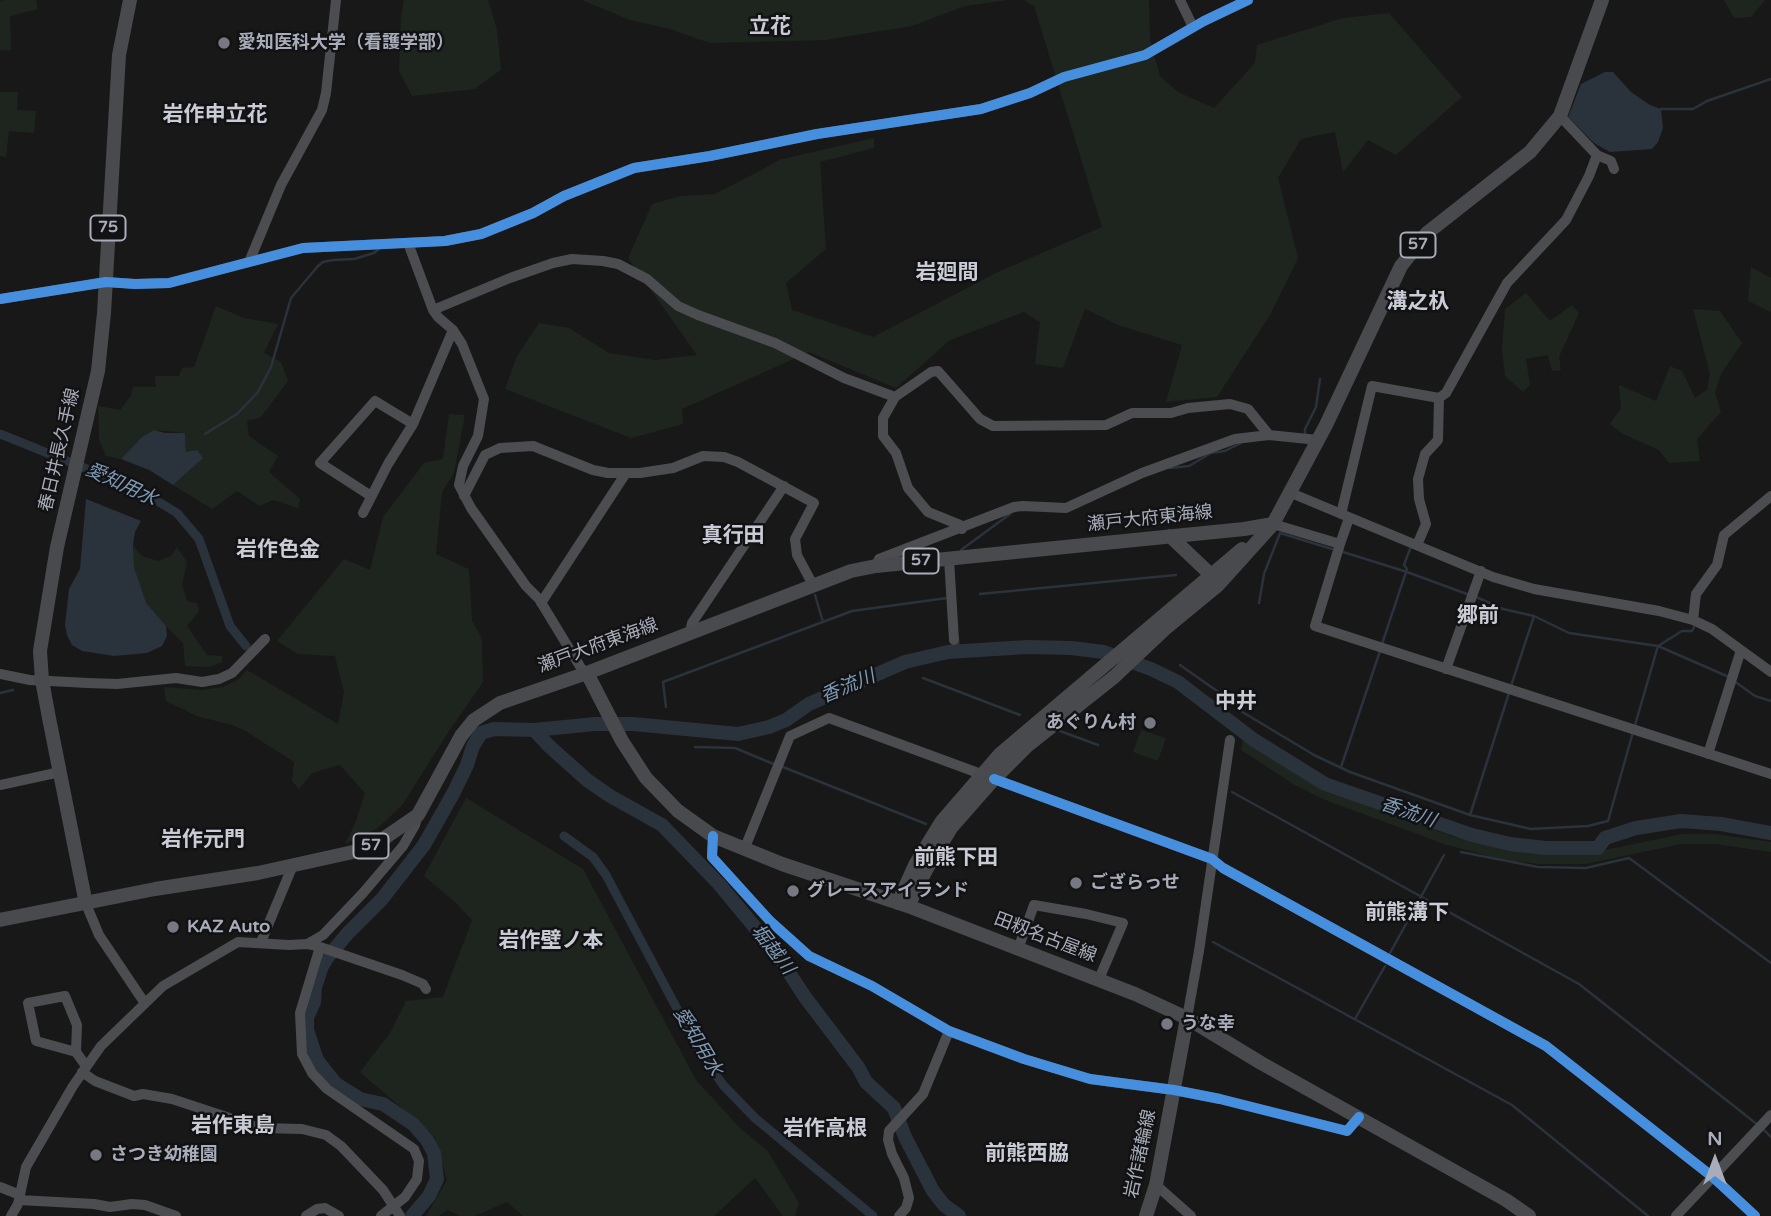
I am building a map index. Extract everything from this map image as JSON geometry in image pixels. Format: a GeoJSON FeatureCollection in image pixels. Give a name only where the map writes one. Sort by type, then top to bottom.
{"type":"FeatureCollection","features":[{"type":"Feature","properties":{"kind":"main road","name":"春日井長久手線"},"geometry":{"type":"LineString","coordinates":[[86,904],[42,680],[40,651],[51,578],[98,371],[119,55],[130,0]]}},
{"type":"Feature","properties":{"kind":"main road","name":"57"},"geometry":{"type":"LineString","coordinates":[[903,905],[1000,754],[1107,665],[1135,648],[1218,585],[1273,524],[1291,494],[1406,259],[1427,233],[1530,152],[1560,116],[1602,0]]}},
{"type":"Feature","properties":{"kind":"main road","name":"57"},"geometry":{"type":"LineString","coordinates":[[987,776],[1123,668],[1135,648],[1210,574],[1273,524]]}},
{"type":"Feature","properties":{"kind":"main road","name":"瀬戸大府東海線"},"geometry":{"type":"LineString","coordinates":[[0,920],[155,889],[258,873],[362,850],[418,815],[461,736],[474,720],[500,703],[587,673],[851,571],[876,566],[1273,524]]}},
{"type":"Feature","properties":{"kind":"main road"},"geometry":{"type":"LineString","coordinates":[[1170,537],[1210,574]]}},
{"type":"Feature","properties":{"kind":"main road","name":"田籾名古屋線"},"geometry":{"type":"LineString","coordinates":[[587,673],[622,741],[646,778],[660,795],[692,823],[713,836],[744,850],[903,905],[1099,979],[1187,1018],[1261,1063],[1506,1200],[1529,1216]]}},
{"type":"Feature","properties":{"kind":"main road","name":"岩作諸輪線"},"geometry":{"type":"LineString","coordinates":[[1146,1216],[1156,1185],[1187,1018]]}},
{"type":"Feature","properties":{"kind":"street"},"geometry":{"type":"LineString","coordinates":[[249,262],[281,185],[322,110],[336,0]]}},
{"type":"Feature","properties":{"kind":"street"},"geometry":{"type":"LineString","coordinates":[[1180,0],[1193,27]]}},
{"type":"Feature","properties":{"kind":"street"},"geometry":{"type":"LineString","coordinates":[[0,299],[106,282],[135,285],[169,283],[313,247],[445,241],[481,234],[634,168],[817,134],[981,109],[1030,93],[1064,76],[1144,55],[1248,0]]}},
{"type":"Feature","properties":{"kind":"street"},"geometry":{"type":"LineString","coordinates":[[1560,116],[1597,155],[1611,161],[1614,169]]}},
{"type":"Feature","properties":{"kind":"street"},"geometry":{"type":"LineString","coordinates":[[1597,155],[1590,176],[1566,220],[1555,235],[1507,283],[1446,393],[1439,398],[1372,386],[1340,544],[1315,626],[1771,774]]}},
{"type":"Feature","properties":{"kind":"street"},"geometry":{"type":"LineString","coordinates":[[408,243],[433,310],[453,330],[462,344],[484,399],[478,436],[463,466],[459,485],[492,539],[541,603],[581,668],[587,673]]}},
{"type":"Feature","properties":{"kind":"street"},"geometry":{"type":"LineString","coordinates":[[433,310],[553,263],[572,259],[603,261],[618,264],[647,279],[678,306],[775,343],[844,378],[895,397]]}},
{"type":"Feature","properties":{"kind":"street"},"geometry":{"type":"LineString","coordinates":[[363,513],[413,424],[453,330]]}},
{"type":"Feature","properties":{"kind":"street"},"geometry":{"type":"LineString","coordinates":[[962,528],[928,512],[908,488],[896,453],[883,436],[883,418],[895,397],[924,375],[938,371],[979,419],[993,426],[1106,425],[1132,412],[1171,412],[1230,404],[1248,409],[1269,435]]}},
{"type":"Feature","properties":{"kind":"street"},"geometry":{"type":"LineString","coordinates":[[1417,545],[1426,524],[1419,499],[1418,479],[1425,454],[1437,440],[1439,398]]}},
{"type":"Feature","properties":{"kind":"street"},"geometry":{"type":"LineString","coordinates":[[371,496],[320,463],[375,401],[413,424]]}},
{"type":"Feature","properties":{"kind":"street"},"geometry":{"type":"LineString","coordinates":[[876,566],[879,559],[1023,506],[1066,508],[1142,473],[1235,439],[1269,435],[1318,440]]}},
{"type":"Feature","properties":{"kind":"street"},"geometry":{"type":"LineString","coordinates":[[464,496],[485,455],[500,448],[533,446],[593,470],[626,473],[673,468],[703,456],[724,457],[814,503],[795,539],[797,555],[813,585]]}},
{"type":"Feature","properties":{"kind":"street"},"geometry":{"type":"LineString","coordinates":[[541,603],[626,473]]}},
{"type":"Feature","properties":{"kind":"street"},"geometry":{"type":"LineString","coordinates":[[690,632],[692,623],[784,486]]}},
{"type":"Feature","properties":{"kind":"street"},"geometry":{"type":"LineString","coordinates":[[1291,494],[1480,571],[1534,589],[1648,608],[1693,620],[1712,629],[1771,672]]}},
{"type":"Feature","properties":{"kind":"street"},"geometry":{"type":"LineString","coordinates":[[1693,620],[1696,594],[1717,565],[1724,535],[1771,496]]}},
{"type":"Feature","properties":{"kind":"street"},"geometry":{"type":"LineString","coordinates":[[1273,524],[1340,544]]}},
{"type":"Feature","properties":{"kind":"street"},"geometry":{"type":"LineString","coordinates":[[949,559],[954,640]]}},
{"type":"Feature","properties":{"kind":"street"},"geometry":{"type":"LineString","coordinates":[[1446,670],[1480,571]]}},
{"type":"Feature","properties":{"kind":"street"},"geometry":{"type":"LineString","coordinates":[[0,674],[42,680],[117,684],[176,678],[202,682],[232,673],[265,639]]}},
{"type":"Feature","properties":{"kind":"street"},"geometry":{"type":"LineString","coordinates":[[1708,754],[1741,650]]}},
{"type":"Feature","properties":{"kind":"street"},"geometry":{"type":"LineString","coordinates":[[744,850],[790,736],[829,718],[1212,859],[1223,868],[1546,1046],[1714,1178],[1755,1216]]}},
{"type":"Feature","properties":{"kind":"street"},"geometry":{"type":"LineString","coordinates":[[1187,1018],[1230,740]]}},
{"type":"Feature","properties":{"kind":"street"},"geometry":{"type":"LineString","coordinates":[[0,785],[61,772]]}},
{"type":"Feature","properties":{"kind":"street"},"geometry":{"type":"LineString","coordinates":[[307,944],[323,936],[363,893],[403,846],[418,815]]}},
{"type":"Feature","properties":{"kind":"street"},"geometry":{"type":"LineString","coordinates":[[713,836],[712,857],[770,921],[800,949],[809,956],[872,986],[949,1031],[1024,1059],[1090,1079],[1231,1101],[1347,1131],[1359,1117]]}},
{"type":"Feature","properties":{"kind":"street"},"geometry":{"type":"LineString","coordinates":[[261,942],[293,865]]}},
{"type":"Feature","properties":{"kind":"street"},"geometry":{"type":"LineString","coordinates":[[86,904],[99,935],[144,1002]]}},
{"type":"Feature","properties":{"kind":"street"},"geometry":{"type":"LineString","coordinates":[[1018,949],[1034,905],[1123,923],[1099,979]]}},
{"type":"Feature","properties":{"kind":"street"},"geometry":{"type":"LineString","coordinates":[[11,1216],[26,1167],[84,1069],[102,1046],[144,1002],[181,974],[238,942],[307,944],[322,947],[402,975],[423,984],[426,989]]}},
{"type":"Feature","properties":{"kind":"street"},"geometry":{"type":"LineString","coordinates":[[322,947],[306,986],[300,1013],[302,1054],[312,1073],[327,1089],[414,1149],[419,1161],[417,1179],[396,1210],[381,1216]]}},
{"type":"Feature","properties":{"kind":"street"},"geometry":{"type":"LineString","coordinates":[[76,1052],[36,1041],[28,1003],[65,996],[77,1025],[76,1052],[84,1069],[95,1081],[134,1096],[143,1094],[172,1099],[260,1128],[302,1129],[326,1135],[341,1146],[383,1190],[396,1210]]}},
{"type":"Feature","properties":{"kind":"street"},"geometry":{"type":"LineString","coordinates":[[899,1216],[906,1208],[909,1198],[904,1178],[892,1154],[888,1140],[889,1131],[923,1094],[949,1031]]}},
{"type":"Feature","properties":{"kind":"street"},"geometry":{"type":"LineString","coordinates":[[1676,1216],[1771,1115]]}},
{"type":"Feature","properties":{"kind":"street"},"geometry":{"type":"LineString","coordinates":[[1156,1185],[1191,1216]]}},
{"type":"Feature","properties":{"kind":"street"},"geometry":{"type":"LineString","coordinates":[[0,1187],[19,1197],[110,1207],[122,1211],[145,1205],[176,1216]]}},
{"type":"Feature","properties":{"kind":"street"},"geometry":{"type":"LineString","coordinates":[[306,1216],[317,1209],[325,1208],[339,1216]]}},
{"type":"Feature","properties":{"kind":"shaded area"},"geometry":{"type":"Polygon","coordinates":[[[36,0],[38,9],[10,16],[11,50],[0,50],[0,1],[36,0]]]}},
{"type":"Feature","properties":{"kind":"shaded area"},"geometry":{"type":"Polygon","coordinates":[[[404,0],[488,0],[497,30],[501,70],[474,89],[412,96],[399,71],[404,0]]]}},
{"type":"Feature","properties":{"kind":"shaded area"},"geometry":{"type":"Polygon","coordinates":[[[582,0],[1008,0],[965,6],[912,26],[825,40],[710,43],[670,29],[630,20],[582,0]]]}},
{"type":"Feature","properties":{"kind":"shaded area"},"geometry":{"type":"Polygon","coordinates":[[[1024,0],[1149,0],[1150,40],[1160,76],[1178,92],[1214,108],[1255,63],[1257,45],[1343,18],[1389,13],[1462,97],[1396,155],[1368,140],[1343,172],[1335,132],[1301,139],[1278,178],[1298,258],[1270,315],[1217,397],[1166,402],[1182,345],[1118,325],[1085,309],[1063,368],[1035,364],[1040,322],[1024,312],[950,340],[896,388],[809,352],[682,409],[683,424],[631,438],[505,389],[517,356],[539,323],[569,328],[609,353],[655,360],[697,355],[628,258],[652,204],[681,196],[715,194],[782,159],[874,138],[874,148],[820,162],[826,249],[786,283],[792,310],[873,337],[998,272],[1102,227],[1034,6],[1024,0]]]}},
{"type":"Feature","properties":{"kind":"shaded area"},"geometry":{"type":"Polygon","coordinates":[[[1724,0],[1765,0],[1751,17],[1734,18],[1724,0]]]}},
{"type":"Feature","properties":{"kind":"shaded area"},"geometry":{"type":"Polygon","coordinates":[[[1605,72],[1613,72],[1631,92],[1661,109],[1663,128],[1652,149],[1610,152],[1594,143],[1568,117],[1581,84],[1605,72]]]}},
{"type":"Feature","properties":{"kind":"shaded area"},"geometry":{"type":"Polygon","coordinates":[[[0,92],[18,92],[17,110],[36,111],[34,133],[9,131],[6,157],[0,156],[0,92]]]}},
{"type":"Feature","properties":{"kind":"shaded area"},"geometry":{"type":"Polygon","coordinates":[[[1751,267],[1771,278],[1771,312],[1748,301],[1751,267]]]}},
{"type":"Feature","properties":{"kind":"shaded area"},"geometry":{"type":"Polygon","coordinates":[[[1526,293],[1550,321],[1572,305],[1579,313],[1559,357],[1561,370],[1552,371],[1548,355],[1526,359],[1530,385],[1523,392],[1505,376],[1502,349],[1505,309],[1526,293]]]}},
{"type":"Feature","properties":{"kind":"shaded area"},"geometry":{"type":"Polygon","coordinates":[[[216,306],[244,318],[278,324],[264,353],[281,362],[288,381],[261,417],[247,421],[249,436],[278,456],[269,472],[300,499],[298,508],[274,500],[259,506],[237,491],[212,509],[173,485],[202,458],[186,452],[185,433],[154,430],[142,437],[121,459],[106,456],[99,440],[98,406],[120,410],[131,396],[133,387],[156,387],[155,376],[179,376],[182,368],[194,367],[216,306]]]}},
{"type":"Feature","properties":{"kind":"shaded area"},"geometry":{"type":"Polygon","coordinates":[[[1693,309],[1720,311],[1742,343],[1721,374],[1715,392],[1721,412],[1697,439],[1700,461],[1669,463],[1659,450],[1621,433],[1610,424],[1621,408],[1619,385],[1656,401],[1670,366],[1682,371],[1695,398],[1707,390],[1710,374],[1693,309]]]}},
{"type":"Feature","properties":{"kind":"shaded area"},"geometry":{"type":"Polygon","coordinates":[[[449,414],[465,415],[454,473],[442,492],[436,554],[469,569],[472,620],[482,639],[483,682],[403,804],[378,828],[345,844],[365,793],[340,765],[312,773],[299,789],[292,781],[294,762],[244,730],[199,717],[166,701],[164,687],[202,690],[223,687],[239,679],[247,670],[338,724],[344,692],[335,656],[298,654],[277,641],[344,559],[370,570],[383,517],[424,463],[443,459],[449,414]]]}},
{"type":"Feature","properties":{"kind":"shaded area"},"geometry":{"type":"Polygon","coordinates":[[[154,430],[185,433],[186,452],[197,450],[203,458],[173,485],[149,470],[121,459],[142,437],[154,430]]]}},
{"type":"Feature","properties":{"kind":"shaded area"},"geometry":{"type":"Polygon","coordinates":[[[86,499],[141,521],[135,532],[133,545],[134,567],[146,603],[166,626],[167,636],[162,646],[147,653],[114,656],[82,651],[72,645],[67,635],[65,625],[69,589],[80,569],[86,499]]]}},
{"type":"Feature","properties":{"kind":"shaded area"},"geometry":{"type":"Polygon","coordinates":[[[133,545],[142,556],[158,561],[171,556],[177,547],[187,562],[182,585],[187,601],[197,603],[199,611],[187,626],[207,655],[222,656],[222,662],[209,667],[185,666],[183,643],[146,604],[134,567],[133,545]]]}},
{"type":"Feature","properties":{"kind":"shaded area"},"geometry":{"type":"Polygon","coordinates":[[[1141,730],[1166,738],[1158,761],[1133,752],[1141,730]]]}},
{"type":"Feature","properties":{"kind":"shaded area"},"geometry":{"type":"Polygon","coordinates":[[[1243,739],[1299,776],[1330,791],[1451,836],[1504,849],[1538,854],[1586,854],[1682,834],[1715,834],[1771,842],[1771,852],[1715,844],[1681,844],[1586,864],[1538,864],[1501,859],[1447,845],[1325,800],[1295,785],[1241,750],[1243,739]]]}},
{"type":"Feature","properties":{"kind":"shaded area"},"geometry":{"type":"Polygon","coordinates":[[[466,798],[583,869],[696,1080],[740,1128],[767,1150],[799,1203],[795,1216],[783,1216],[755,1178],[714,1216],[523,1216],[507,1202],[475,1216],[460,1216],[448,1210],[438,1216],[426,1216],[447,1180],[434,1136],[360,1072],[390,1033],[406,1001],[443,997],[472,920],[424,876],[466,798]]]}},
{"type":"Feature","properties":{"kind":"waterway"},"geometry":{"type":"LineString","coordinates":[[1661,109],[1693,109],[1707,101],[1771,79]]}},
{"type":"Feature","properties":{"kind":"waterway"},"geometry":{"type":"LineString","coordinates":[[205,434],[237,414],[258,392],[271,367],[291,298],[318,266],[333,260],[354,259],[379,249]]}},
{"type":"Feature","properties":{"kind":"waterway"},"geometry":{"type":"LineString","coordinates":[[1305,436],[1305,429],[1316,407],[1320,379]]}},
{"type":"Feature","properties":{"kind":"waterway","name":"愛知用水"},"geometry":{"type":"LineString","coordinates":[[0,434],[139,490],[177,513],[199,539],[230,626],[246,646]]}},
{"type":"Feature","properties":{"kind":"waterway"},"geometry":{"type":"LineString","coordinates":[[1170,468],[1189,466],[1211,453],[1225,451],[1241,443]]}},
{"type":"Feature","properties":{"kind":"waterway"},"geometry":{"type":"LineString","coordinates":[[961,550],[1010,514]]}},
{"type":"Feature","properties":{"kind":"waterway"},"geometry":{"type":"LineString","coordinates":[[1259,603],[1264,574],[1280,533],[1332,549]]}},
{"type":"Feature","properties":{"kind":"waterway"},"geometry":{"type":"LineString","coordinates":[[1382,644],[1407,569],[1404,565],[1410,549]]}},
{"type":"Feature","properties":{"kind":"waterway"},"geometry":{"type":"LineString","coordinates":[[1343,552],[1467,594]]}},
{"type":"Feature","properties":{"kind":"waterway"},"geometry":{"type":"LineString","coordinates":[[980,594],[1176,575]]}},
{"type":"Feature","properties":{"kind":"waterway"},"geometry":{"type":"LineString","coordinates":[[815,595],[823,622]]}},
{"type":"Feature","properties":{"kind":"waterway"},"geometry":{"type":"LineString","coordinates":[[1474,596],[1503,609],[1534,616],[1569,633],[1658,646],[1729,677]]}},
{"type":"Feature","properties":{"kind":"waterway"},"geometry":{"type":"LineString","coordinates":[[666,707],[663,682],[852,611],[947,598]]}},
{"type":"Feature","properties":{"kind":"waterway"},"geometry":{"type":"LineString","coordinates":[[1511,686],[1534,616]]}},
{"type":"Feature","properties":{"kind":"waterway"},"geometry":{"type":"LineString","coordinates":[[1635,725],[1658,646],[1682,631],[1692,631],[1694,627]]}},
{"type":"Feature","properties":{"kind":"waterway"},"geometry":{"type":"LineString","coordinates":[[958,639],[959,652]]}},
{"type":"Feature","properties":{"kind":"waterway","name":"香流川"},"geometry":{"type":"LineString","coordinates":[[412,1216],[429,1196],[437,1179],[434,1153],[413,1124],[383,1104],[360,1099],[336,1084],[317,1060],[307,1030],[307,1018],[314,1002],[315,987],[327,958],[382,899],[424,845],[454,792],[473,746],[481,733],[494,729],[534,730],[595,724],[633,724],[738,734],[786,720],[809,704],[905,662],[948,652],[1027,647],[1071,648],[1104,652],[1178,682],[1254,740],[1325,784],[1472,835],[1510,844],[1546,848],[1598,848],[1605,838],[1636,828],[1681,821],[1721,824],[1771,833]]}},
{"type":"Feature","properties":{"kind":"waterway"},"geometry":{"type":"LineString","coordinates":[[1341,767],[1380,651]]}},
{"type":"Feature","properties":{"kind":"waterway"},"geometry":{"type":"LineString","coordinates":[[1180,665],[1227,698]]}},
{"type":"Feature","properties":{"kind":"waterway"},"geometry":{"type":"LineString","coordinates":[[923,678],[1020,715]]}},
{"type":"Feature","properties":{"kind":"waterway"},"geometry":{"type":"LineString","coordinates":[[1734,681],[1755,696],[1771,701]]}},
{"type":"Feature","properties":{"kind":"waterway"},"geometry":{"type":"LineString","coordinates":[[0,693],[13,690]]}},
{"type":"Feature","properties":{"kind":"waterway"},"geometry":{"type":"LineString","coordinates":[[1470,815],[1509,693]]}},
{"type":"Feature","properties":{"kind":"waterway"},"geometry":{"type":"LineString","coordinates":[[1239,710],[1314,755],[1350,772],[1470,815],[1531,829],[1588,826],[1608,821],[1633,732]]}},
{"type":"Feature","properties":{"kind":"waterway","name":"堀越川"},"geometry":{"type":"LineString","coordinates":[[534,730],[587,780],[662,825],[719,884],[777,954],[866,1082],[894,1108],[905,1137],[933,1191],[944,1205],[959,1216]]}},
{"type":"Feature","properties":{"kind":"waterway"},"geometry":{"type":"LineString","coordinates":[[1060,731],[1098,745]]}},
{"type":"Feature","properties":{"kind":"waterway"},"geometry":{"type":"LineString","coordinates":[[695,747],[735,748],[776,765]]}},
{"type":"Feature","properties":{"kind":"waterway"},"geometry":{"type":"LineString","coordinates":[[783,767],[926,824]]}},
{"type":"Feature","properties":{"kind":"waterway"},"geometry":{"type":"LineString","coordinates":[[1232,792],[1579,984],[1758,1125]]}},
{"type":"Feature","properties":{"kind":"waterway","name":"愛知用水"},"geometry":{"type":"LineString","coordinates":[[564,836],[593,857],[606,875],[700,1052],[723,1085],[755,1118],[873,1216]]}},
{"type":"Feature","properties":{"kind":"waterway"},"geometry":{"type":"LineString","coordinates":[[1461,852],[1538,867],[1586,868],[1629,858],[1771,963]]}},
{"type":"Feature","properties":{"kind":"waterway"},"geometry":{"type":"LineString","coordinates":[[1390,953],[1444,855]]}},
{"type":"Feature","properties":{"kind":"waterway"},"geometry":{"type":"LineString","coordinates":[[1213,942],[1512,1105],[1648,1216]]}},
{"type":"Feature","properties":{"kind":"waterway"},"geometry":{"type":"LineString","coordinates":[[1355,1019],[1385,966]]}},
{"type":"Feature","properties":{"kind":"waterway"},"geometry":{"type":"LineString","coordinates":[[1763,1129],[1771,1137]]}},
{"type":"Feature","properties":{"kind":"cycle path"},"geometry":{"type":"LineString","coordinates":[[0,299],[106,282],[169,283],[303,248],[445,241],[481,234],[634,168],[817,134],[981,109],[1030,93],[1064,77],[1145,55],[1204,21],[1248,0]]}},
{"type":"Feature","properties":{"kind":"cycle path"},"geometry":{"type":"LineString","coordinates":[[994,779],[1212,859],[1223,868],[1546,1046],[1714,1178],[1755,1216]]}},
{"type":"Feature","properties":{"kind":"cycle path"},"geometry":{"type":"LineString","coordinates":[[713,836],[712,857],[770,921],[809,956],[872,986],[949,1031],[1024,1059],[1090,1079],[1220,1099],[1347,1131],[1359,1117]]}},
{"type":"Feature","properties":{"kind":"place","name":"愛知医科大学（看護学部）"},"geometry":{"type":"Point","coordinates":[224,43]}},
{"type":"Feature","properties":{"kind":"place","name":"あぐりん村"},"geometry":{"type":"Point","coordinates":[1150,723]}},
{"type":"Feature","properties":{"kind":"place","name":"ござらっせ"},"geometry":{"type":"Point","coordinates":[1076,883]}},
{"type":"Feature","properties":{"kind":"place","name":"グレースアイランド"},"geometry":{"type":"Point","coordinates":[793,891]}},
{"type":"Feature","properties":{"kind":"place","name":"KAZ Auto"},"geometry":{"type":"Point","coordinates":[173,927]}},
{"type":"Feature","properties":{"kind":"place","name":"うな幸"},"geometry":{"type":"Point","coordinates":[1167,1024]}},
{"type":"Feature","properties":{"kind":"place","name":"さつき幼稚園"},"geometry":{"type":"Point","coordinates":[96,1155]}},
{"type":"Feature","properties":{"kind":"district","name":"立花"},"geometry":{"type":"Point","coordinates":[770,27]}},
{"type":"Feature","properties":{"kind":"district","name":"岩作申立花"},"geometry":{"type":"Point","coordinates":[215,115]}},
{"type":"Feature","properties":{"kind":"district","name":"岩廻間"},"geometry":{"type":"Point","coordinates":[947,273]}},
{"type":"Feature","properties":{"kind":"district","name":"溝之杁"},"geometry":{"type":"Point","coordinates":[1418,302]}},
{"type":"Feature","properties":{"kind":"district","name":"真行田"},"geometry":{"type":"Point","coordinates":[733,536]}},
{"type":"Feature","properties":{"kind":"district","name":"岩作色金"},"geometry":{"type":"Point","coordinates":[278,550]}},
{"type":"Feature","properties":{"kind":"district","name":"郷前"},"geometry":{"type":"Point","coordinates":[1478,616]}},
{"type":"Feature","properties":{"kind":"district","name":"中井"},"geometry":{"type":"Point","coordinates":[1236,702]}},
{"type":"Feature","properties":{"kind":"district","name":"岩作元門"},"geometry":{"type":"Point","coordinates":[203,840]}},
{"type":"Feature","properties":{"kind":"district","name":"前熊下田"},"geometry":{"type":"Point","coordinates":[956,858]}},
{"type":"Feature","properties":{"kind":"district","name":"前熊溝下"},"geometry":{"type":"Point","coordinates":[1407,913]}},
{"type":"Feature","properties":{"kind":"district","name":"岩作壁ノ本"},"geometry":{"type":"Point","coordinates":[551,941]}},
{"type":"Feature","properties":{"kind":"district","name":"岩作東島"},"geometry":{"type":"Point","coordinates":[233,1126]}},
{"type":"Feature","properties":{"kind":"district","name":"岩作高根"},"geometry":{"type":"Point","coordinates":[825,1129]}},
{"type":"Feature","properties":{"kind":"district","name":"前熊西脇"},"geometry":{"type":"Point","coordinates":[1027,1154]}}]}
